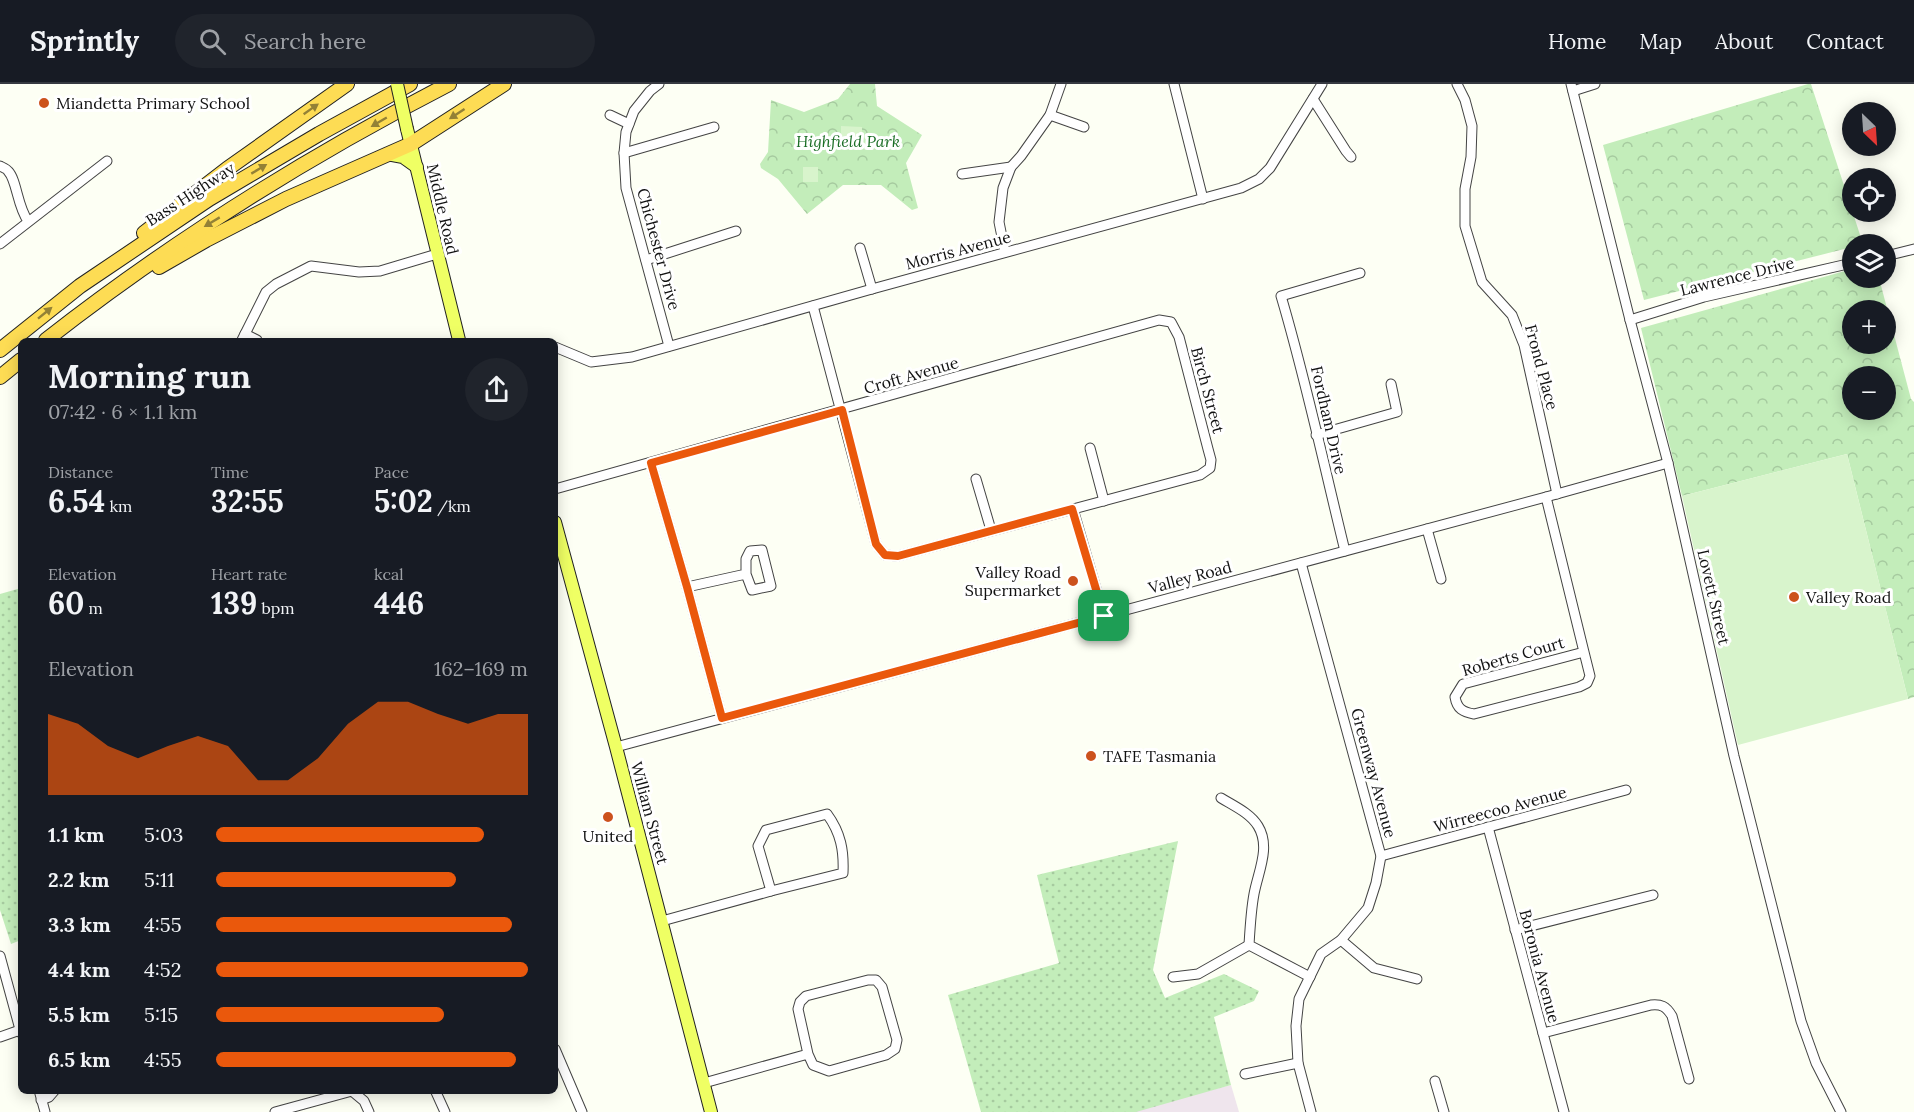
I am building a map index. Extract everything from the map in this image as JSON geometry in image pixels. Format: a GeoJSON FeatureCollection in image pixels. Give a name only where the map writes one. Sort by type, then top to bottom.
{"type":"FeatureCollection","features":[{"type":"Feature","properties":{"kind":"highway"},"geometry":{"type":"LineString","coordinates":[[80,286],[203,187],[347,84]]}},
{"type":"Feature","properties":{"kind":"highway","name":"Bass Highway"},"geometry":{"type":"LineString","coordinates":[[0,350],[80,286],[209,199],[410,84]]}},
{"type":"Feature","properties":{"kind":"highway"},"geometry":{"type":"LineString","coordinates":[[49,338],[186,238],[326,153],[449,84]]}},
{"type":"Feature","properties":{"kind":"highway"},"geometry":{"type":"LineString","coordinates":[[85,310],[206,240],[286,199],[411,144],[504,84]]}},
{"type":"Feature","properties":{"kind":"highway"},"geometry":{"type":"LineString","coordinates":[[0,377],[18,362]]}},
{"type":"Feature","properties":{"kind":"main road","name":"Middle Road"},"geometry":{"type":"LineString","coordinates":[[397,84],[458,338]]}},
{"type":"Feature","properties":{"kind":"main road"},"geometry":{"type":"LineString","coordinates":[[387,154],[403,157],[417,167]]}},
{"type":"Feature","properties":{"kind":"main road","name":"William Street"},"geometry":{"type":"LineString","coordinates":[[558,533],[711,1112]]}},
{"type":"Feature","properties":{"kind":"street","name":"Chichester Drive"},"geometry":{"type":"LineString","coordinates":[[659,84],[650,91],[634,111],[626,132],[624,153],[626,188],[669,346]]}},
{"type":"Feature","properties":{"kind":"street"},"geometry":{"type":"LineString","coordinates":[[1005,252],[999,222],[1003,188],[1011,167],[1050,115],[1061,84]]}},
{"type":"Feature","properties":{"kind":"street"},"geometry":{"type":"LineString","coordinates":[[1174,84],[1203,199]]}},
{"type":"Feature","properties":{"kind":"street","name":"Morris Avenue"},"geometry":{"type":"LineString","coordinates":[[558,348],[591,362],[632,357],[1241,188],[1259,178],[1270,168],[1322,84]]}},
{"type":"Feature","properties":{"kind":"street","name":"Frond Place"},"geometry":{"type":"LineString","coordinates":[[1457,84],[1465,100],[1472,126],[1471,157],[1465,189],[1465,226],[1482,282],[1512,315],[1524,345],[1557,494]]}},
{"type":"Feature","properties":{"kind":"street"},"geometry":{"type":"LineString","coordinates":[[1572,88],[1595,84]]}},
{"type":"Feature","properties":{"kind":"street","name":"Lovett Street"},"geometry":{"type":"LineString","coordinates":[[1572,88],[1668,463],[1734,756],[1801,1020],[1816,1063],[1841,1112]]}},
{"type":"Feature","properties":{"kind":"street"},"geometry":{"type":"LineString","coordinates":[[1313,99],[1351,157]]}},
{"type":"Feature","properties":{"kind":"street"},"geometry":{"type":"LineString","coordinates":[[610,115],[629,124]]}},
{"type":"Feature","properties":{"kind":"street"},"geometry":{"type":"LineString","coordinates":[[1050,115],[1084,127]]}},
{"type":"Feature","properties":{"kind":"street"},"geometry":{"type":"LineString","coordinates":[[624,153],[714,127]]}},
{"type":"Feature","properties":{"kind":"street"},"geometry":{"type":"LineString","coordinates":[[0,244],[106,161]]}},
{"type":"Feature","properties":{"kind":"street"},"geometry":{"type":"LineString","coordinates":[[0,166],[8,170],[22,212],[28,221]]}},
{"type":"Feature","properties":{"kind":"street"},"geometry":{"type":"LineString","coordinates":[[962,174],[1011,167]]}},
{"type":"Feature","properties":{"kind":"street"},"geometry":{"type":"LineString","coordinates":[[646,260],[736,231]]}},
{"type":"Feature","properties":{"kind":"street"},"geometry":{"type":"LineString","coordinates":[[860,248],[872,289]]}},
{"type":"Feature","properties":{"kind":"street"},"geometry":{"type":"LineString","coordinates":[[1896,254],[1914,249]]}},
{"type":"Feature","properties":{"kind":"street"},"geometry":{"type":"LineString","coordinates":[[244,337],[266,292],[276,284],[311,266],[359,272],[380,271],[437,254]]}},
{"type":"Feature","properties":{"kind":"street","name":"Lawrence Drive"},"geometry":{"type":"LineString","coordinates":[[1630,321],[1704,297],[1842,265]]}},
{"type":"Feature","properties":{"kind":"street","name":"Fordham Drive"},"geometry":{"type":"LineString","coordinates":[[1345,551],[1296,348],[1281,296],[1360,273]]}},
{"type":"Feature","properties":{"kind":"street"},"geometry":{"type":"LineString","coordinates":[[813,306],[876,544],[885,555],[898,556],[1104,501],[1090,448]]}},
{"type":"Feature","properties":{"kind":"street","name":"Croft Avenue"},"geometry":{"type":"LineString","coordinates":[[558,488],[1159,320],[1172,322]]}},
{"type":"Feature","properties":{"kind":"street","name":"Birch Street"},"geometry":{"type":"LineString","coordinates":[[1104,501],[1200,475],[1209,468],[1208,448],[1179,336],[1172,322]]}},
{"type":"Feature","properties":{"kind":"street"},"geometry":{"type":"LineString","coordinates":[[1316,435],[1397,412],[1391,384]]}},
{"type":"Feature","properties":{"kind":"street"},"geometry":{"type":"LineString","coordinates":[[651,463],[722,718]]}},
{"type":"Feature","properties":{"kind":"street","name":"Valley Road"},"geometry":{"type":"LineString","coordinates":[[616,747],[1668,463]]}},
{"type":"Feature","properties":{"kind":"street"},"geometry":{"type":"LineString","coordinates":[[976,478],[991,530]]}},
{"type":"Feature","properties":{"kind":"street","name":"Roberts Court"},"geometry":{"type":"LineString","coordinates":[[1546,497],[1584,651],[1590,676],[1587,683],[1474,714],[1464,712],[1456,705],[1455,697],[1463,684],[1584,651]]}},
{"type":"Feature","properties":{"kind":"street"},"geometry":{"type":"LineString","coordinates":[[1072,509],[1104,616]]}},
{"type":"Feature","properties":{"kind":"street"},"geometry":{"type":"LineString","coordinates":[[1427,529],[1441,579]]}},
{"type":"Feature","properties":{"kind":"street","name":"Greenway Avenue"},"geometry":{"type":"LineString","coordinates":[[1301,563],[1381,856],[1376,884],[1368,908],[1341,940],[1321,954],[1299,999],[1296,1026],[1298,1063],[1311,1112]]}},
{"type":"Feature","properties":{"kind":"street"},"geometry":{"type":"LineString","coordinates":[[687,587],[746,574]]}},
{"type":"Feature","properties":{"kind":"street","name":"Wirreecoo Avenue"},"geometry":{"type":"LineString","coordinates":[[1381,856],[1626,790]]}},
{"type":"Feature","properties":{"kind":"street"},"geometry":{"type":"LineString","coordinates":[[1221,798],[1247,814],[1263,836],[1263,855],[1254,895],[1249,945]]}},
{"type":"Feature","properties":{"kind":"street"},"geometry":{"type":"LineString","coordinates":[[662,921],[843,873],[843,856],[836,826],[827,814],[766,830],[758,846],[771,891]]}},
{"type":"Feature","properties":{"kind":"street","name":"Boronia Avenue"},"geometry":{"type":"LineString","coordinates":[[1488,827],[1564,1112]]}},
{"type":"Feature","properties":{"kind":"street"},"geometry":{"type":"LineString","coordinates":[[1515,930],[1653,895]]}},
{"type":"Feature","properties":{"kind":"street"},"geometry":{"type":"LineString","coordinates":[[1341,940],[1374,968],[1417,979]]}},
{"type":"Feature","properties":{"kind":"street"},"geometry":{"type":"LineString","coordinates":[[1249,945],[1310,976]]}},
{"type":"Feature","properties":{"kind":"street"},"geometry":{"type":"LineString","coordinates":[[1173,977],[1198,974],[1249,945]]}},
{"type":"Feature","properties":{"kind":"street"},"geometry":{"type":"LineString","coordinates":[[0,956],[18,1021]]}},
{"type":"Feature","properties":{"kind":"street"},"geometry":{"type":"LineString","coordinates":[[876,980],[882,987],[897,1040],[895,1049],[886,1055],[829,1071],[813,1065],[808,1054],[798,1009],[800,1002],[806,996],[876,980]]}},
{"type":"Feature","properties":{"kind":"street"},"geometry":{"type":"LineString","coordinates":[[1543,1033],[1651,1005],[1660,1005],[1668,1008],[1672,1016],[1689,1079]]}},
{"type":"Feature","properties":{"kind":"street"},"geometry":{"type":"LineString","coordinates":[[0,1037],[18,1033]]}},
{"type":"Feature","properties":{"kind":"street"},"geometry":{"type":"LineString","coordinates":[[704,1083],[808,1054]]}},
{"type":"Feature","properties":{"kind":"street"},"geometry":{"type":"LineString","coordinates":[[558,1056],[582,1112]]}},
{"type":"Feature","properties":{"kind":"street"},"geometry":{"type":"LineString","coordinates":[[1245,1074],[1298,1063]]}},
{"type":"Feature","properties":{"kind":"street"},"geometry":{"type":"LineString","coordinates":[[1435,1081],[1444,1112]]}},
{"type":"Feature","properties":{"kind":"street"},"geometry":{"type":"LineString","coordinates":[[275,1112],[341,1094]]}},
{"type":"Feature","properties":{"kind":"street"},"geometry":{"type":"LineString","coordinates":[[357,1094],[364,1101],[369,1112]]}},
{"type":"Feature","properties":{"kind":"street"},"geometry":{"type":"LineString","coordinates":[[437,1094],[445,1112]]}},
{"type":"Feature","properties":{"kind":"street"},"geometry":{"type":"LineString","coordinates":[[40,1095],[45,1112]]}},
{"type":"Feature","properties":{"kind":"shaded area"},"geometry":{"type":"Polygon","coordinates":[[[1231,1085],[1239,1112],[1134,1112],[1165,1102],[1231,1085]]]}},
{"type":"Feature","properties":{"kind":"green space","name":"Highfield Park"},"geometry":{"type":"Polygon","coordinates":[[[850,84],[875,84],[877,106],[922,135],[906,163],[918,208],[912,210],[881,185],[843,185],[807,214],[778,179],[761,168],[760,164],[768,152],[771,100],[804,112],[838,99],[850,84]]]}},
{"type":"Feature","properties":{"kind":"green space"},"geometry":{"type":"Polygon","coordinates":[[[1811,84],[1842,179],[1842,222],[1856,222],[1860,234],[1842,234],[1842,250],[1644,300],[1603,145],[1811,84]]]}},
{"type":"Feature","properties":{"kind":"green space"},"geometry":{"type":"Polygon","coordinates":[[[841,126],[862,127],[862,147],[841,147],[841,126]]]}},
{"type":"Feature","properties":{"kind":"green space"},"geometry":{"type":"Polygon","coordinates":[[[803,167],[818,167],[818,182],[803,182],[803,167]]]}},
{"type":"Feature","properties":{"kind":"green space"},"geometry":{"type":"Polygon","coordinates":[[[1842,272],[1842,288],[1882,288],[1885,300],[1842,300],[1842,354],[1896,354],[1896,342],[1911,399],[1914,402],[1914,697],[1908,699],[1847,454],[1682,496],[1641,328],[1842,272]]]}},
{"type":"Feature","properties":{"kind":"green space","name":"Valley Road"},"geometry":{"type":"Polygon","coordinates":[[[1847,454],[1908,699],[1738,745],[1682,496],[1847,454]]]}},
{"type":"Feature","properties":{"kind":"green space"},"geometry":{"type":"Polygon","coordinates":[[[18,589],[18,941],[11,944],[0,910],[0,594],[18,589]]]}},
{"type":"Feature","properties":{"kind":"green space"},"geometry":{"type":"Polygon","coordinates":[[[1178,841],[1153,970],[1165,998],[1224,974],[1259,991],[1254,1001],[1214,1017],[1231,1085],[1136,1112],[981,1112],[948,995],[1059,963],[1037,875],[1178,841]]]}},
{"type":"Feature","properties":{"kind":"place","name":"Miandetta Primary School"},"geometry":{"type":"Point","coordinates":[44,103]}},
{"type":"Feature","properties":{"kind":"place","name":"Valley Road Supermarket"},"geometry":{"type":"Point","coordinates":[1073,581]}},
{"type":"Feature","properties":{"kind":"place","name":"Valley Road"},"geometry":{"type":"Point","coordinates":[1794,597]}},
{"type":"Feature","properties":{"kind":"place","name":"TAFE Tasmania"},"geometry":{"type":"Point","coordinates":[1091,756]}},
{"type":"Feature","properties":{"kind":"place","name":"United"},"geometry":{"type":"Point","coordinates":[608,817]}},
{"type":"Feature","properties":{"kind":"route"},"geometry":{"type":"LineString","coordinates":[[842,410],[876,544],[885,555],[898,556],[1072,509],[1104,616],[722,718],[651,463],[842,410]]}}]}
